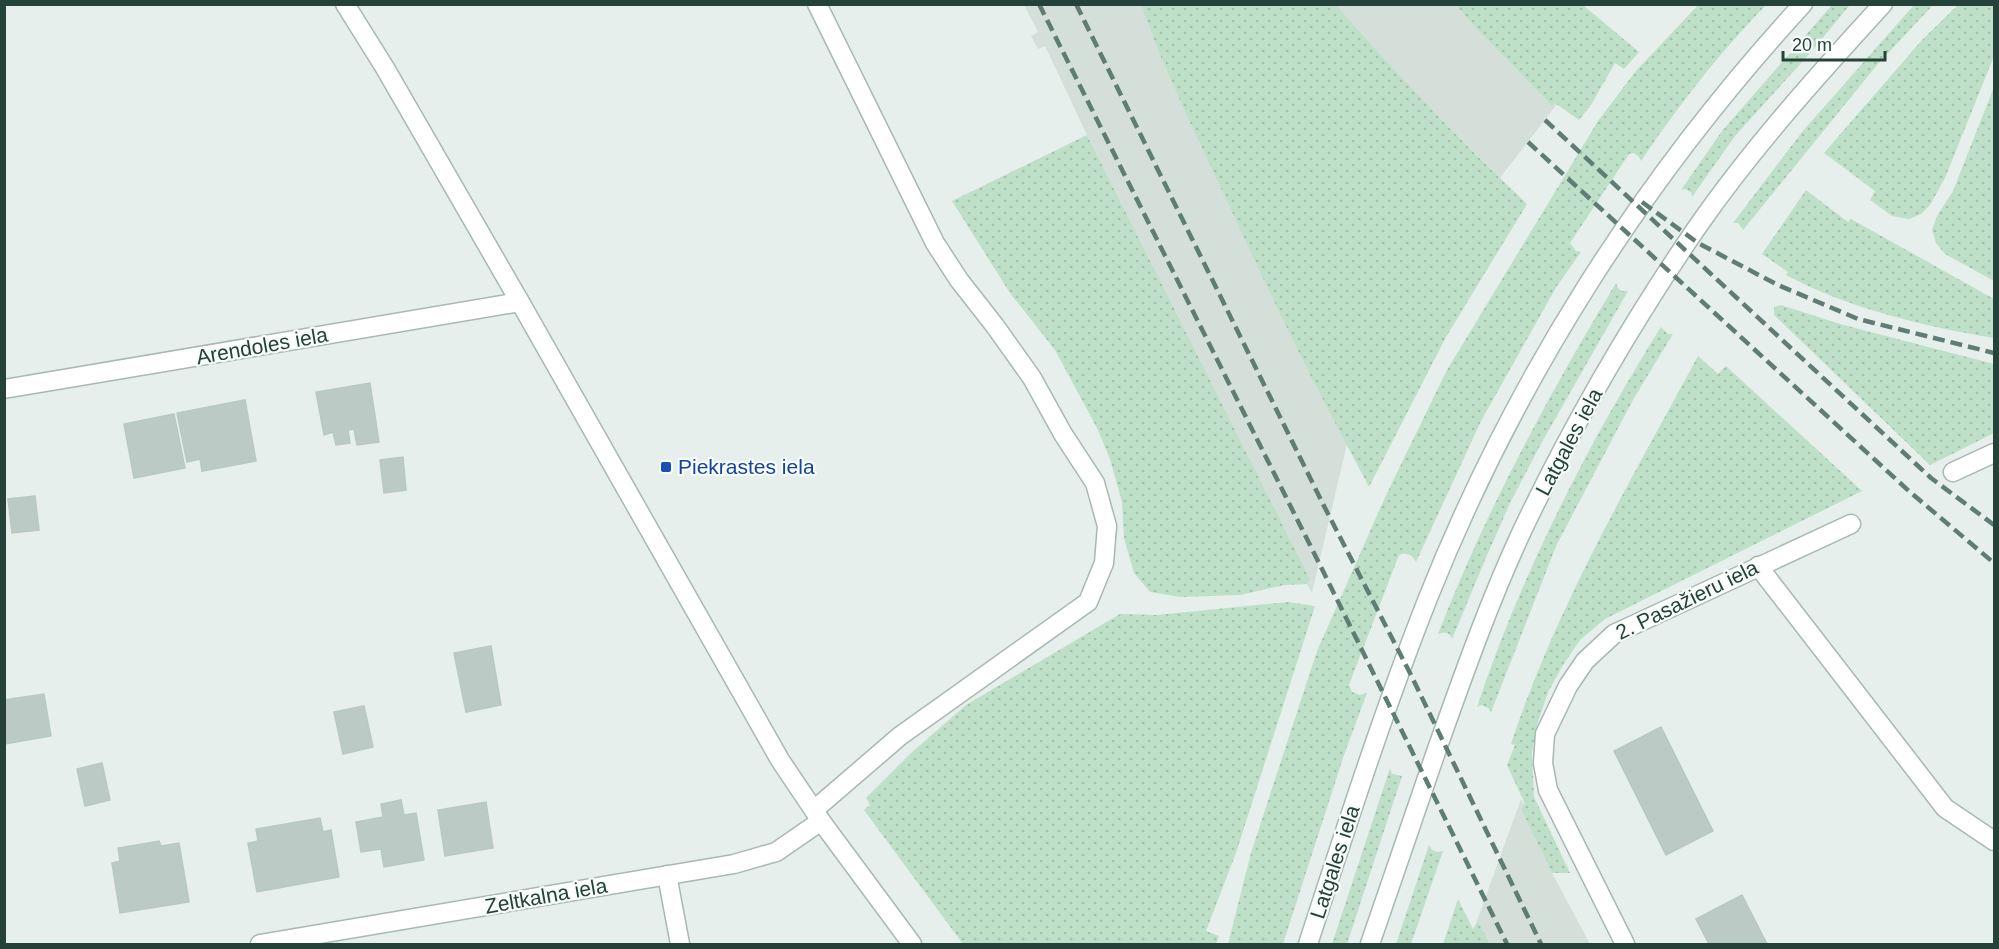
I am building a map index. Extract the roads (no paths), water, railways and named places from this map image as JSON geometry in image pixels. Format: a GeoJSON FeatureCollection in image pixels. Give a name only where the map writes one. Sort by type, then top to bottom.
{"type":"FeatureCollection","features":[{"type":"Feature","properties":{"kind":"street"},"geometry":{"type":"LineString","coordinates":[[345,4],[385,68],[520,302],[780,760],[912,945]]}},
{"type":"Feature","properties":{"kind":"street","name":"Zeltkalna iela"},"geometry":{"type":"LineString","coordinates":[[260,945],[734,864],[776,852],[900,736],[1088,602],[1104,563],[1107,526],[1095,483],[1063,434],[1032,378],[995,326],[958,280],[935,243],[817,4]]}},
{"type":"Feature","properties":{"kind":"street","name":"Latgales iela"},"geometry":{"type":"LineString","coordinates":[[1308,945],[1387,708],[1428,597],[1458,528],[1549,348],[1591,277],[1679,150],[1724,94],[1803,4]]}},
{"type":"Feature","properties":{"kind":"street","name":"Latgales iela"},"geometry":{"type":"LineString","coordinates":[[1370,945],[1462,677],[1521,532],[1559,458],[1649,302],[1699,225],[1774,128],[1883,4]]}},
{"type":"Feature","properties":{"kind":"street","name":"Arendoles iela"},"geometry":{"type":"LineString","coordinates":[[4,389],[520,302]]}},
{"type":"Feature","properties":{"kind":"street"},"geometry":{"type":"LineString","coordinates":[[1953,472],[1995,453]]}},
{"type":"Feature","properties":{"kind":"street","name":"2. Pasažieru iela"},"geometry":{"type":"LineString","coordinates":[[1625,945],[1548,790],[1544,763],[1545,734],[1568,686],[1585,661],[1614,634],[1851,524]]}},
{"type":"Feature","properties":{"kind":"street"},"geometry":{"type":"LineString","coordinates":[[1758,566],[1945,808],[1995,841]]}},
{"type":"Feature","properties":{"kind":"street"},"geometry":{"type":"LineString","coordinates":[[667,875],[680,945]]}},
{"type":"Feature","properties":{"kind":"railway"},"geometry":{"type":"LineString","coordinates":[[1039,4],[1507,944]]}},
{"type":"Feature","properties":{"kind":"railway"},"geometry":{"type":"LineString","coordinates":[[1076,4],[1324,506],[1411,675],[1541,944]]}},
{"type":"Feature","properties":{"kind":"railway"},"geometry":{"type":"LineString","coordinates":[[1545,120],[1931,478],[1994,525]]}},
{"type":"Feature","properties":{"kind":"railway"},"geometry":{"type":"LineString","coordinates":[[1528,142],[1910,492],[1994,563]]}},
{"type":"Feature","properties":{"kind":"railway"},"geometry":{"type":"LineString","coordinates":[[1642,202],[1698,243],[1778,285],[1858,319],[1994,353]]}},
{"type":"Feature","properties":{"kind":"place","name":"Piekrastes iela"},"geometry":{"type":"Point","coordinates":[666,467]}}]}
